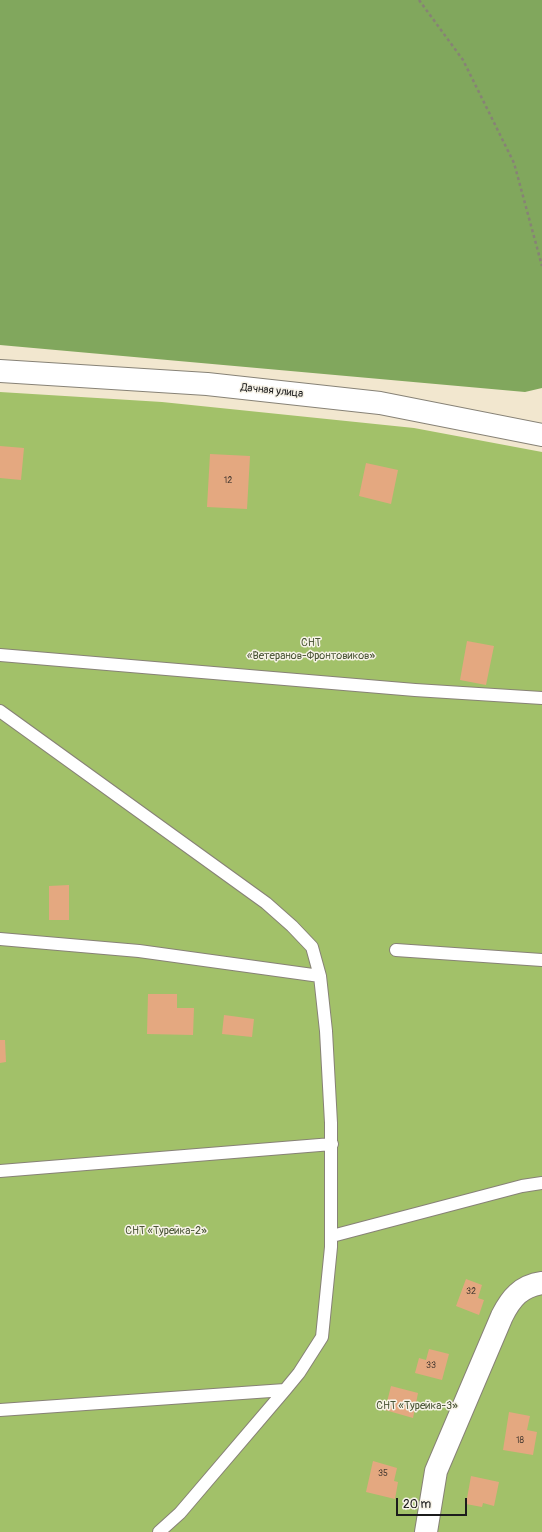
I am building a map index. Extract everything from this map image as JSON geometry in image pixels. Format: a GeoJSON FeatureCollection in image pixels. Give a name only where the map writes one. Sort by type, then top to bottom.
{"type":"FeatureCollection","features":[{"type":"Feature","properties":{"kind":"street","name":"Дачная улица"},"geometry":{"type":"LineString","coordinates":[[0,370],[207,384],[380,403],[542,435]]}},
{"type":"Feature","properties":{"kind":"street"},"geometry":{"type":"LineString","coordinates":[[426,1532],[436,1471],[502,1316],[509,1303],[518,1292],[532,1284],[542,1283]]}},
{"type":"Feature","properties":{"kind":"lane"},"geometry":{"type":"LineString","coordinates":[[0,655],[415,690],[542,698]]}},
{"type":"Feature","properties":{"kind":"lane"},"geometry":{"type":"LineString","coordinates":[[0,711],[266,903],[292,926],[312,947],[320,976],[326,1031],[332,1144],[332,1236],[322,1337],[299,1373],[285,1390],[180,1513],[159,1532]]}},
{"type":"Feature","properties":{"kind":"lane"},"geometry":{"type":"LineString","coordinates":[[0,939],[139,951],[320,976]]}},
{"type":"Feature","properties":{"kind":"lane"},"geometry":{"type":"LineString","coordinates":[[396,950],[542,960]]}},
{"type":"Feature","properties":{"kind":"lane"},"geometry":{"type":"LineString","coordinates":[[0,1172],[332,1144]]}},
{"type":"Feature","properties":{"kind":"lane"},"geometry":{"type":"LineString","coordinates":[[332,1236],[522,1186],[542,1183]]}},
{"type":"Feature","properties":{"kind":"lane"},"geometry":{"type":"LineString","coordinates":[[0,1410],[285,1390]]}},
{"type":"Feature","properties":{"kind":"path"},"geometry":{"type":"LineString","coordinates":[[418,0],[463,60],[514,163],[542,266]]}},
{"type":"Feature","properties":{"kind":"green space"},"geometry":{"type":"Polygon","coordinates":[[[0,0],[542,0],[542,388],[525,392],[0,345],[0,0]]]}},
{"type":"Feature","properties":{"kind":"green space"},"geometry":{"type":"Polygon","coordinates":[[[0,392],[162,402],[414,428],[542,452],[542,1532],[0,1532],[0,392]]]}},
{"type":"Feature","properties":{"kind":"building"},"geometry":{"type":"Polygon","coordinates":[[[0,446],[24,448],[21,480],[0,478],[0,446]]]}},
{"type":"Feature","properties":{"kind":"building"},"geometry":{"type":"Polygon","coordinates":[[[210,454],[250,456],[247,509],[207,507],[210,454]]]}},
{"type":"Feature","properties":{"kind":"building"},"geometry":{"type":"Polygon","coordinates":[[[366,463],[398,470],[391,504],[359,496],[366,463]]]}},
{"type":"Feature","properties":{"kind":"building"},"geometry":{"type":"Polygon","coordinates":[[[467,641],[494,646],[486,685],[460,680],[467,641]]]}},
{"type":"Feature","properties":{"kind":"building"},"geometry":{"type":"Polygon","coordinates":[[[69,885],[69,920],[49,920],[49,886],[69,885]]]}},
{"type":"Feature","properties":{"kind":"building"},"geometry":{"type":"Polygon","coordinates":[[[148,994],[177,994],[177,1008],[194,1008],[193,1035],[147,1034],[148,994]]]}},
{"type":"Feature","properties":{"kind":"building"},"geometry":{"type":"Polygon","coordinates":[[[224,1015],[254,1019],[252,1037],[222,1034],[224,1015]]]}},
{"type":"Feature","properties":{"kind":"building"},"geometry":{"type":"Polygon","coordinates":[[[0,1040],[5,1040],[6,1062],[0,1063],[0,1040]]]}},
{"type":"Feature","properties":{"kind":"building"},"geometry":{"type":"Polygon","coordinates":[[[466,1279],[482,1285],[478,1298],[484,1300],[479,1315],[456,1306],[466,1279]]]}},
{"type":"Feature","properties":{"kind":"building"},"geometry":{"type":"Polygon","coordinates":[[[429,1349],[449,1354],[442,1380],[415,1373],[419,1358],[426,1360],[429,1349]]]}},
{"type":"Feature","properties":{"kind":"building"},"geometry":{"type":"Polygon","coordinates":[[[391,1386],[418,1393],[413,1418],[385,1410],[391,1386]]]}},
{"type":"Feature","properties":{"kind":"building"},"geometry":{"type":"Polygon","coordinates":[[[509,1412],[530,1416],[527,1430],[537,1432],[533,1455],[503,1450],[509,1412]]]}},
{"type":"Feature","properties":{"kind":"building"},"geometry":{"type":"Polygon","coordinates":[[[373,1461],[397,1468],[394,1481],[398,1482],[395,1499],[366,1492],[373,1461]]]}},
{"type":"Feature","properties":{"kind":"building"},"geometry":{"type":"Polygon","coordinates":[[[471,1476],[499,1482],[494,1506],[483,1503],[482,1507],[466,1504],[471,1476]]]}},
{"type":"Feature","properties":{"kind":"park label","name":"СНТ «Ветеранов-Фронтовиков»"},"geometry":{"type":"Point","coordinates":[311,649]}},
{"type":"Feature","properties":{"kind":"park label","name":"СНТ «Турейка-2»"},"geometry":{"type":"Point","coordinates":[166,1231]}},
{"type":"Feature","properties":{"kind":"park label","name":"СНТ «Турейка-3»"},"geometry":{"type":"Point","coordinates":[417,1406]}}]}
